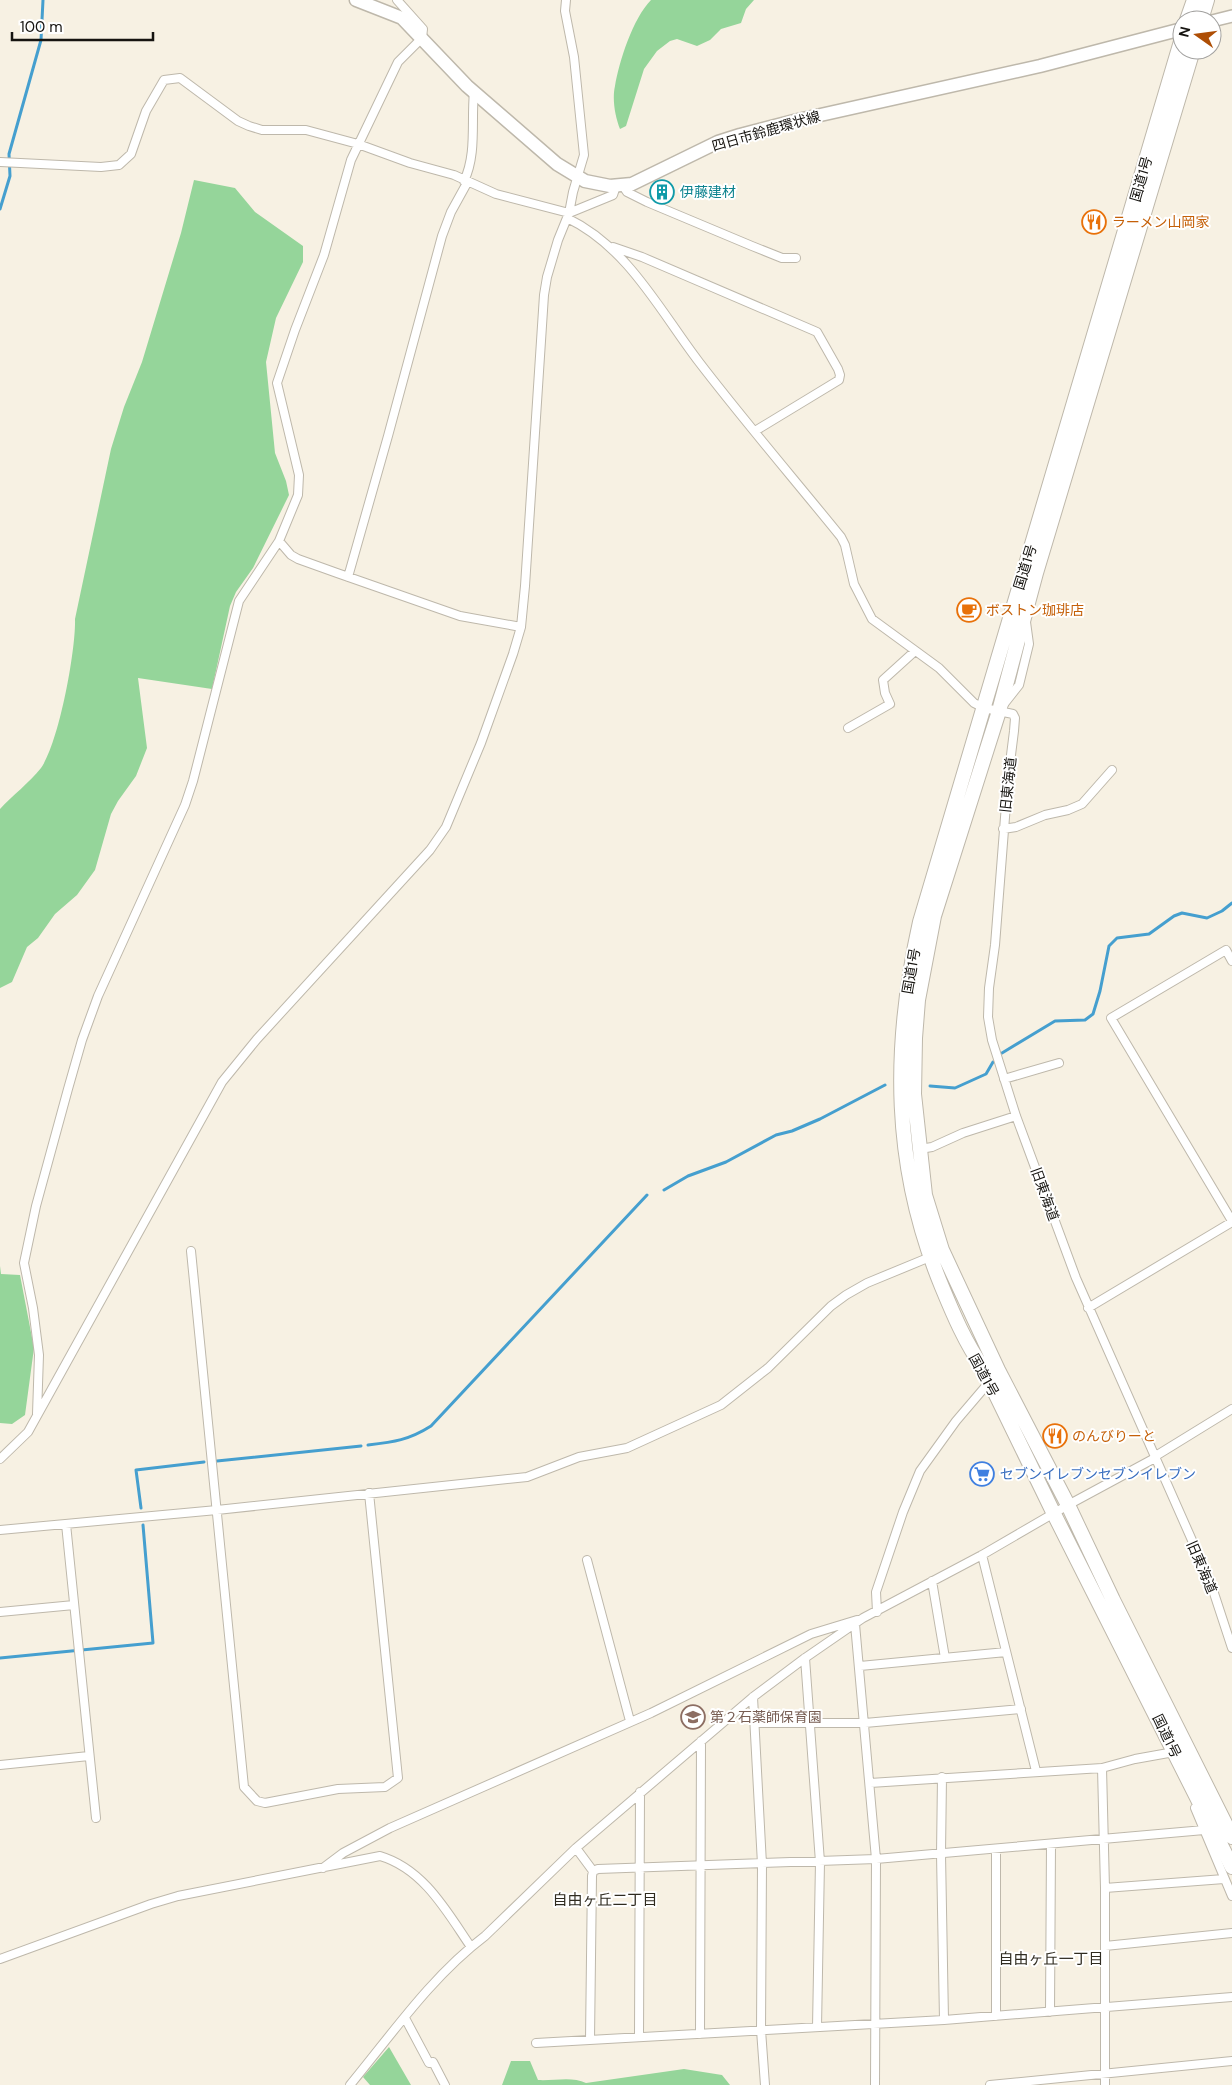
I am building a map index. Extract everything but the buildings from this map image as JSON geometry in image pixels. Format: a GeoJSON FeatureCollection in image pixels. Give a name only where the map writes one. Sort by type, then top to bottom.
{"type":"FeatureCollection","features":[{"type":"Feature","properties":{"kind":"highway","name":"国道1号"},"geometry":{"type":"LineString","coordinates":[[1145,189],[1177,60]]}},
{"type":"Feature","properties":{"kind":"highway","name":"国道1号"},"geometry":{"type":"LineString","coordinates":[[1190,60],[1145,189],[1080,406],[984,708],[920,922],[914,1094],[925,1194],[942,1250],[1054,1514],[1232,1868]]}},
{"type":"Feature","properties":{"kind":"highway","name":"国道1号"},"geometry":{"type":"LineString","coordinates":[[1080,406],[999,712],[934,916],[918,959],[901,1037],[902,1116],[911,1190],[930,1257],[964,1338],[994,1376],[1068,1505],[1113,1600],[1232,1837]]}},
{"type":"Feature","properties":{"kind":"main road"},"geometry":{"type":"LineString","coordinates":[[356,0],[402,18],[474,92],[557,164],[577,177],[599,184],[619,186]]}},
{"type":"Feature","properties":{"kind":"main road","name":"四日市鈴鹿環状線"},"geometry":{"type":"LineString","coordinates":[[619,186],[632,184],[718,142],[740,135],[798,120],[1040,66],[1172,32]]}},
{"type":"Feature","properties":{"kind":"street"},"geometry":{"type":"LineString","coordinates":[[37,1416],[39,1355],[33,1308],[24,1263],[36,1206],[82,1040],[98,996],[185,805],[193,781],[238,601],[278,541],[300,487],[299,475],[278,383],[295,330],[324,255],[347,173],[358,144],[398,62],[422,38],[423,29],[396,0]]}},
{"type":"Feature","properties":{"kind":"street"},"geometry":{"type":"LineString","coordinates":[[0,1459],[28,1432],[222,1082],[257,1039],[430,850],[446,827],[481,743],[521,627],[544,295],[558,240],[568,216],[584,155],[574,57],[565,11],[566,0]]}},
{"type":"Feature","properties":{"kind":"street"},"geometry":{"type":"LineString","coordinates":[[3,162],[101,168],[119,165],[130,154],[146,112],[164,80],[176,77],[238,121],[249,126],[262,130],[306,130],[358,144],[402,160],[454,175],[496,194],[568,216],[611,246],[633,271],[700,362],[841,537],[854,584],[872,619],[939,668],[974,703],[999,712],[1019,685],[1029,644],[1025,615]]}},
{"type":"Feature","properties":{"kind":"street"},"geometry":{"type":"LineString","coordinates":[[348,577],[440,245],[466,182],[472,152],[471,127],[474,92]]}},
{"type":"Feature","properties":{"kind":"street"},"geometry":{"type":"LineString","coordinates":[[568,216],[614,195],[619,186],[640,198],[752,246],[782,258],[796,258]]}},
{"type":"Feature","properties":{"kind":"street"},"geometry":{"type":"LineString","coordinates":[[611,246],[642,257],[817,332],[838,369],[839,380],[755,431]]}},
{"type":"Feature","properties":{"kind":"street"},"geometry":{"type":"LineString","coordinates":[[278,541],[291,555],[298,559],[348,577],[460,616],[521,627]]}},
{"type":"Feature","properties":{"kind":"street"},"geometry":{"type":"LineString","coordinates":[[848,728],[890,704],[885,693],[883,680],[916,651]]}},
{"type":"Feature","properties":{"kind":"street","name":"旧東海道"},"geometry":{"type":"LineString","coordinates":[[999,712],[1013,714],[1015,718],[1003,829],[988,1017],[992,1040],[1016,1116],[1088,1308],[1210,1581],[1232,1648]]}},
{"type":"Feature","properties":{"kind":"street"},"geometry":{"type":"LineString","coordinates":[[1003,829],[1016,827],[1045,815],[1068,810],[1082,804],[1112,770]]}},
{"type":"Feature","properties":{"kind":"street"},"geometry":{"type":"LineString","coordinates":[[1088,1308],[1232,1221],[1112,1018],[1226,950],[1232,961]]}},
{"type":"Feature","properties":{"kind":"street"},"geometry":{"type":"LineString","coordinates":[[1004,1079],[1059,1064]]}},
{"type":"Feature","properties":{"kind":"street"},"geometry":{"type":"LineString","coordinates":[[920,1149],[932,1147],[963,1132],[1016,1116]]}},
{"type":"Feature","properties":{"kind":"street"},"geometry":{"type":"LineString","coordinates":[[191,1252],[244,1787],[257,1801],[265,1803],[277,1802],[338,1789],[385,1787],[398,1778],[370,1493]]}},
{"type":"Feature","properties":{"kind":"street"},"geometry":{"type":"LineString","coordinates":[[0,1530],[216,1510],[527,1477],[579,1457],[627,1448],[721,1405],[768,1368],[831,1306],[846,1295],[868,1282],[930,1257]]}},
{"type":"Feature","properties":{"kind":"street"},"geometry":{"type":"LineString","coordinates":[[877,1612],[876,1592],[903,1512],[920,1471],[956,1421],[994,1376]]}},
{"type":"Feature","properties":{"kind":"street"},"geometry":{"type":"LineString","coordinates":[[323,1868],[343,1853],[390,1828],[630,1721],[811,1634],[877,1612],[1155,1458],[1232,1409]]}},
{"type":"Feature","properties":{"kind":"street"},"geometry":{"type":"LineString","coordinates":[[66,1524],[96,1818]]}},
{"type":"Feature","properties":{"kind":"street"},"geometry":{"type":"LineString","coordinates":[[982,1555],[1036,1771]]}},
{"type":"Feature","properties":{"kind":"street"},"geometry":{"type":"LineString","coordinates":[[587,1560],[630,1721]]}},
{"type":"Feature","properties":{"kind":"street"},"geometry":{"type":"LineString","coordinates":[[932,1582],[945,1658]]}},
{"type":"Feature","properties":{"kind":"street"},"geometry":{"type":"LineString","coordinates":[[0,1612],[74,1605]]}},
{"type":"Feature","properties":{"kind":"street"},"geometry":{"type":"LineString","coordinates":[[350,2085],[404,2018],[471,1947],[485,1936],[576,1848],[640,1792],[754,1698],[805,1658],[863,1618]]}},
{"type":"Feature","properties":{"kind":"street"},"geometry":{"type":"LineString","coordinates":[[855,1624],[876,1859],[875,2085]]}},
{"type":"Feature","properties":{"kind":"street"},"geometry":{"type":"LineString","coordinates":[[860,1666],[1006,1652]]}},
{"type":"Feature","properties":{"kind":"street"},"geometry":{"type":"LineString","coordinates":[[805,1658],[820,1862],[817,2027]]}},
{"type":"Feature","properties":{"kind":"street"},"geometry":{"type":"LineString","coordinates":[[754,1698],[762,1864],[761,2030],[764,2085]]}},
{"type":"Feature","properties":{"kind":"street"},"geometry":{"type":"LineString","coordinates":[[755,1723],[864,1723],[1021,1709]]}},
{"type":"Feature","properties":{"kind":"street"},"geometry":{"type":"LineString","coordinates":[[700,2034],[702,1741]]}},
{"type":"Feature","properties":{"kind":"street"},"geometry":{"type":"LineString","coordinates":[[870,1783],[1102,1768],[1135,1759],[1174,1752]]}},
{"type":"Feature","properties":{"kind":"street"},"geometry":{"type":"LineString","coordinates":[[0,1765],[89,1756]]}},
{"type":"Feature","properties":{"kind":"street"},"geometry":{"type":"LineString","coordinates":[[1102,1768],[1105,1888],[1105,2085]]}},
{"type":"Feature","properties":{"kind":"street"},"geometry":{"type":"LineString","coordinates":[[1185,1773],[1204,1830],[1232,1896]]}},
{"type":"Feature","properties":{"kind":"street"},"geometry":{"type":"LineString","coordinates":[[942,1777],[941,1854],[944,2020]]}},
{"type":"Feature","properties":{"kind":"street"},"geometry":{"type":"LineString","coordinates":[[639,2037],[640,1792]]}},
{"type":"Feature","properties":{"kind":"street"},"geometry":{"type":"LineString","coordinates":[[593,1871],[598,1869],[876,1859],[1204,1830]]}},
{"type":"Feature","properties":{"kind":"street"},"geometry":{"type":"LineString","coordinates":[[1050,2012],[1051,1844]]}},
{"type":"Feature","properties":{"kind":"street"},"geometry":{"type":"LineString","coordinates":[[576,1848],[593,1871],[590,2040]]}},
{"type":"Feature","properties":{"kind":"street"},"geometry":{"type":"LineString","coordinates":[[996,1849],[996,2016]]}},
{"type":"Feature","properties":{"kind":"street"},"geometry":{"type":"LineString","coordinates":[[0,1959],[178,1896],[380,1856],[402,1866],[433,1892],[471,1947]]}},
{"type":"Feature","properties":{"kind":"street"},"geometry":{"type":"LineString","coordinates":[[1105,1888],[1224,1879]]}},
{"type":"Feature","properties":{"kind":"street"},"geometry":{"type":"LineString","coordinates":[[1105,1946],[1232,1933]]}},
{"type":"Feature","properties":{"kind":"street"},"geometry":{"type":"LineString","coordinates":[[536,2043],[944,2020],[1232,1997]]}},
{"type":"Feature","properties":{"kind":"street"},"geometry":{"type":"LineString","coordinates":[[404,2018],[429,2063],[433,2062],[445,2085]]}},
{"type":"Feature","properties":{"kind":"street"},"geometry":{"type":"LineString","coordinates":[[990,2085],[1232,2061]]}},
{"type":"Feature","properties":{"kind":"green space"},"geometry":{"type":"Polygon","coordinates":[[[651,0],[754,0],[746,9],[741,23],[721,29],[710,40],[697,46],[677,39],[670,41],[657,51],[644,69],[626,126],[620,129],[614,102],[617,76],[623,53],[633,29],[644,8],[651,0]]]}},
{"type":"Feature","properties":{"kind":"green space"},"geometry":{"type":"Polygon","coordinates":[[[194,180],[235,188],[255,212],[303,246],[303,262],[276,318],[266,362],[275,453],[286,481],[289,495],[253,568],[236,592],[230,606],[212,689],[138,678],[147,748],[136,776],[111,814],[95,870],[77,895],[55,914],[38,938],[27,947],[12,982],[0,988],[0,809],[41,768],[54,739],[65,696],[73,652],[75,619],[111,449],[124,407],[142,362],[181,233],[194,180]]]}},
{"type":"Feature","properties":{"kind":"green space"},"geometry":{"type":"Polygon","coordinates":[[[0,1266],[1,1274],[20,1275],[34,1348],[25,1415],[12,1424],[0,1423],[0,1266]]]}},
{"type":"Feature","properties":{"kind":"green space"},"geometry":{"type":"Polygon","coordinates":[[[389,2047],[411,2085],[370,2085],[363,2077],[389,2047]]]}},
{"type":"Feature","properties":{"kind":"green space"},"geometry":{"type":"Polygon","coordinates":[[[511,2061],[530,2061],[538,2080],[569,2079],[586,2083],[684,2069],[722,2075],[730,2085],[502,2085],[511,2061]]]}},
{"type":"Feature","properties":{"kind":"waterway"},"geometry":{"type":"LineString","coordinates":[[0,209],[10,176],[9,154],[41,40],[43,0]]}},
{"type":"Feature","properties":{"kind":"waterway"},"geometry":{"type":"LineString","coordinates":[[1002,1053],[1055,1021],[1085,1020],[1093,1014],[1100,991],[1109,946],[1117,938],[1149,934],[1174,916],[1182,913],[1207,918],[1222,911],[1232,903]]}},
{"type":"Feature","properties":{"kind":"waterway"},"geometry":{"type":"LineString","coordinates":[[930,1086],[955,1088],[986,1074],[993,1062]]}},
{"type":"Feature","properties":{"kind":"waterway"},"geometry":{"type":"LineString","coordinates":[[664,1190],[688,1176],[726,1162],[776,1135],[792,1131],[820,1119],[885,1085]]}},
{"type":"Feature","properties":{"kind":"waterway"},"geometry":{"type":"LineString","coordinates":[[368,1445],[401,1440],[431,1426],[647,1195]]}},
{"type":"Feature","properties":{"kind":"waterway"},"geometry":{"type":"LineString","coordinates":[[217,1461],[361,1446]]}},
{"type":"Feature","properties":{"kind":"waterway"},"geometry":{"type":"LineString","coordinates":[[141,1508],[136,1470],[204,1462]]}},
{"type":"Feature","properties":{"kind":"waterway"},"geometry":{"type":"LineString","coordinates":[[0,1658],[153,1643],[143,1525]]}},
{"type":"Feature","properties":{"kind":"place","name":"伊藤建材"},"geometry":{"type":"Point","coordinates":[662,192]}},
{"type":"Feature","properties":{"kind":"place","name":"ラーメン山岡家"},"geometry":{"type":"Point","coordinates":[1094,222]}},
{"type":"Feature","properties":{"kind":"place","name":"ボストン珈琲店"},"geometry":{"type":"Point","coordinates":[969,610]}},
{"type":"Feature","properties":{"kind":"place","name":"のんびりーと"},"geometry":{"type":"Point","coordinates":[1055,1436]}},
{"type":"Feature","properties":{"kind":"place","name":"セブンイレブンセブンイレブン"},"geometry":{"type":"Point","coordinates":[982,1474]}},
{"type":"Feature","properties":{"kind":"place","name":"第２石薬師保育園"},"geometry":{"type":"Point","coordinates":[693,1717]}},
{"type":"Feature","properties":{"kind":"district","name":"自由ヶ丘二丁目"},"geometry":{"type":"Point","coordinates":[605,1900]}},
{"type":"Feature","properties":{"kind":"district","name":"自由ヶ丘一丁目"},"geometry":{"type":"Point","coordinates":[1051,1959]}}]}
